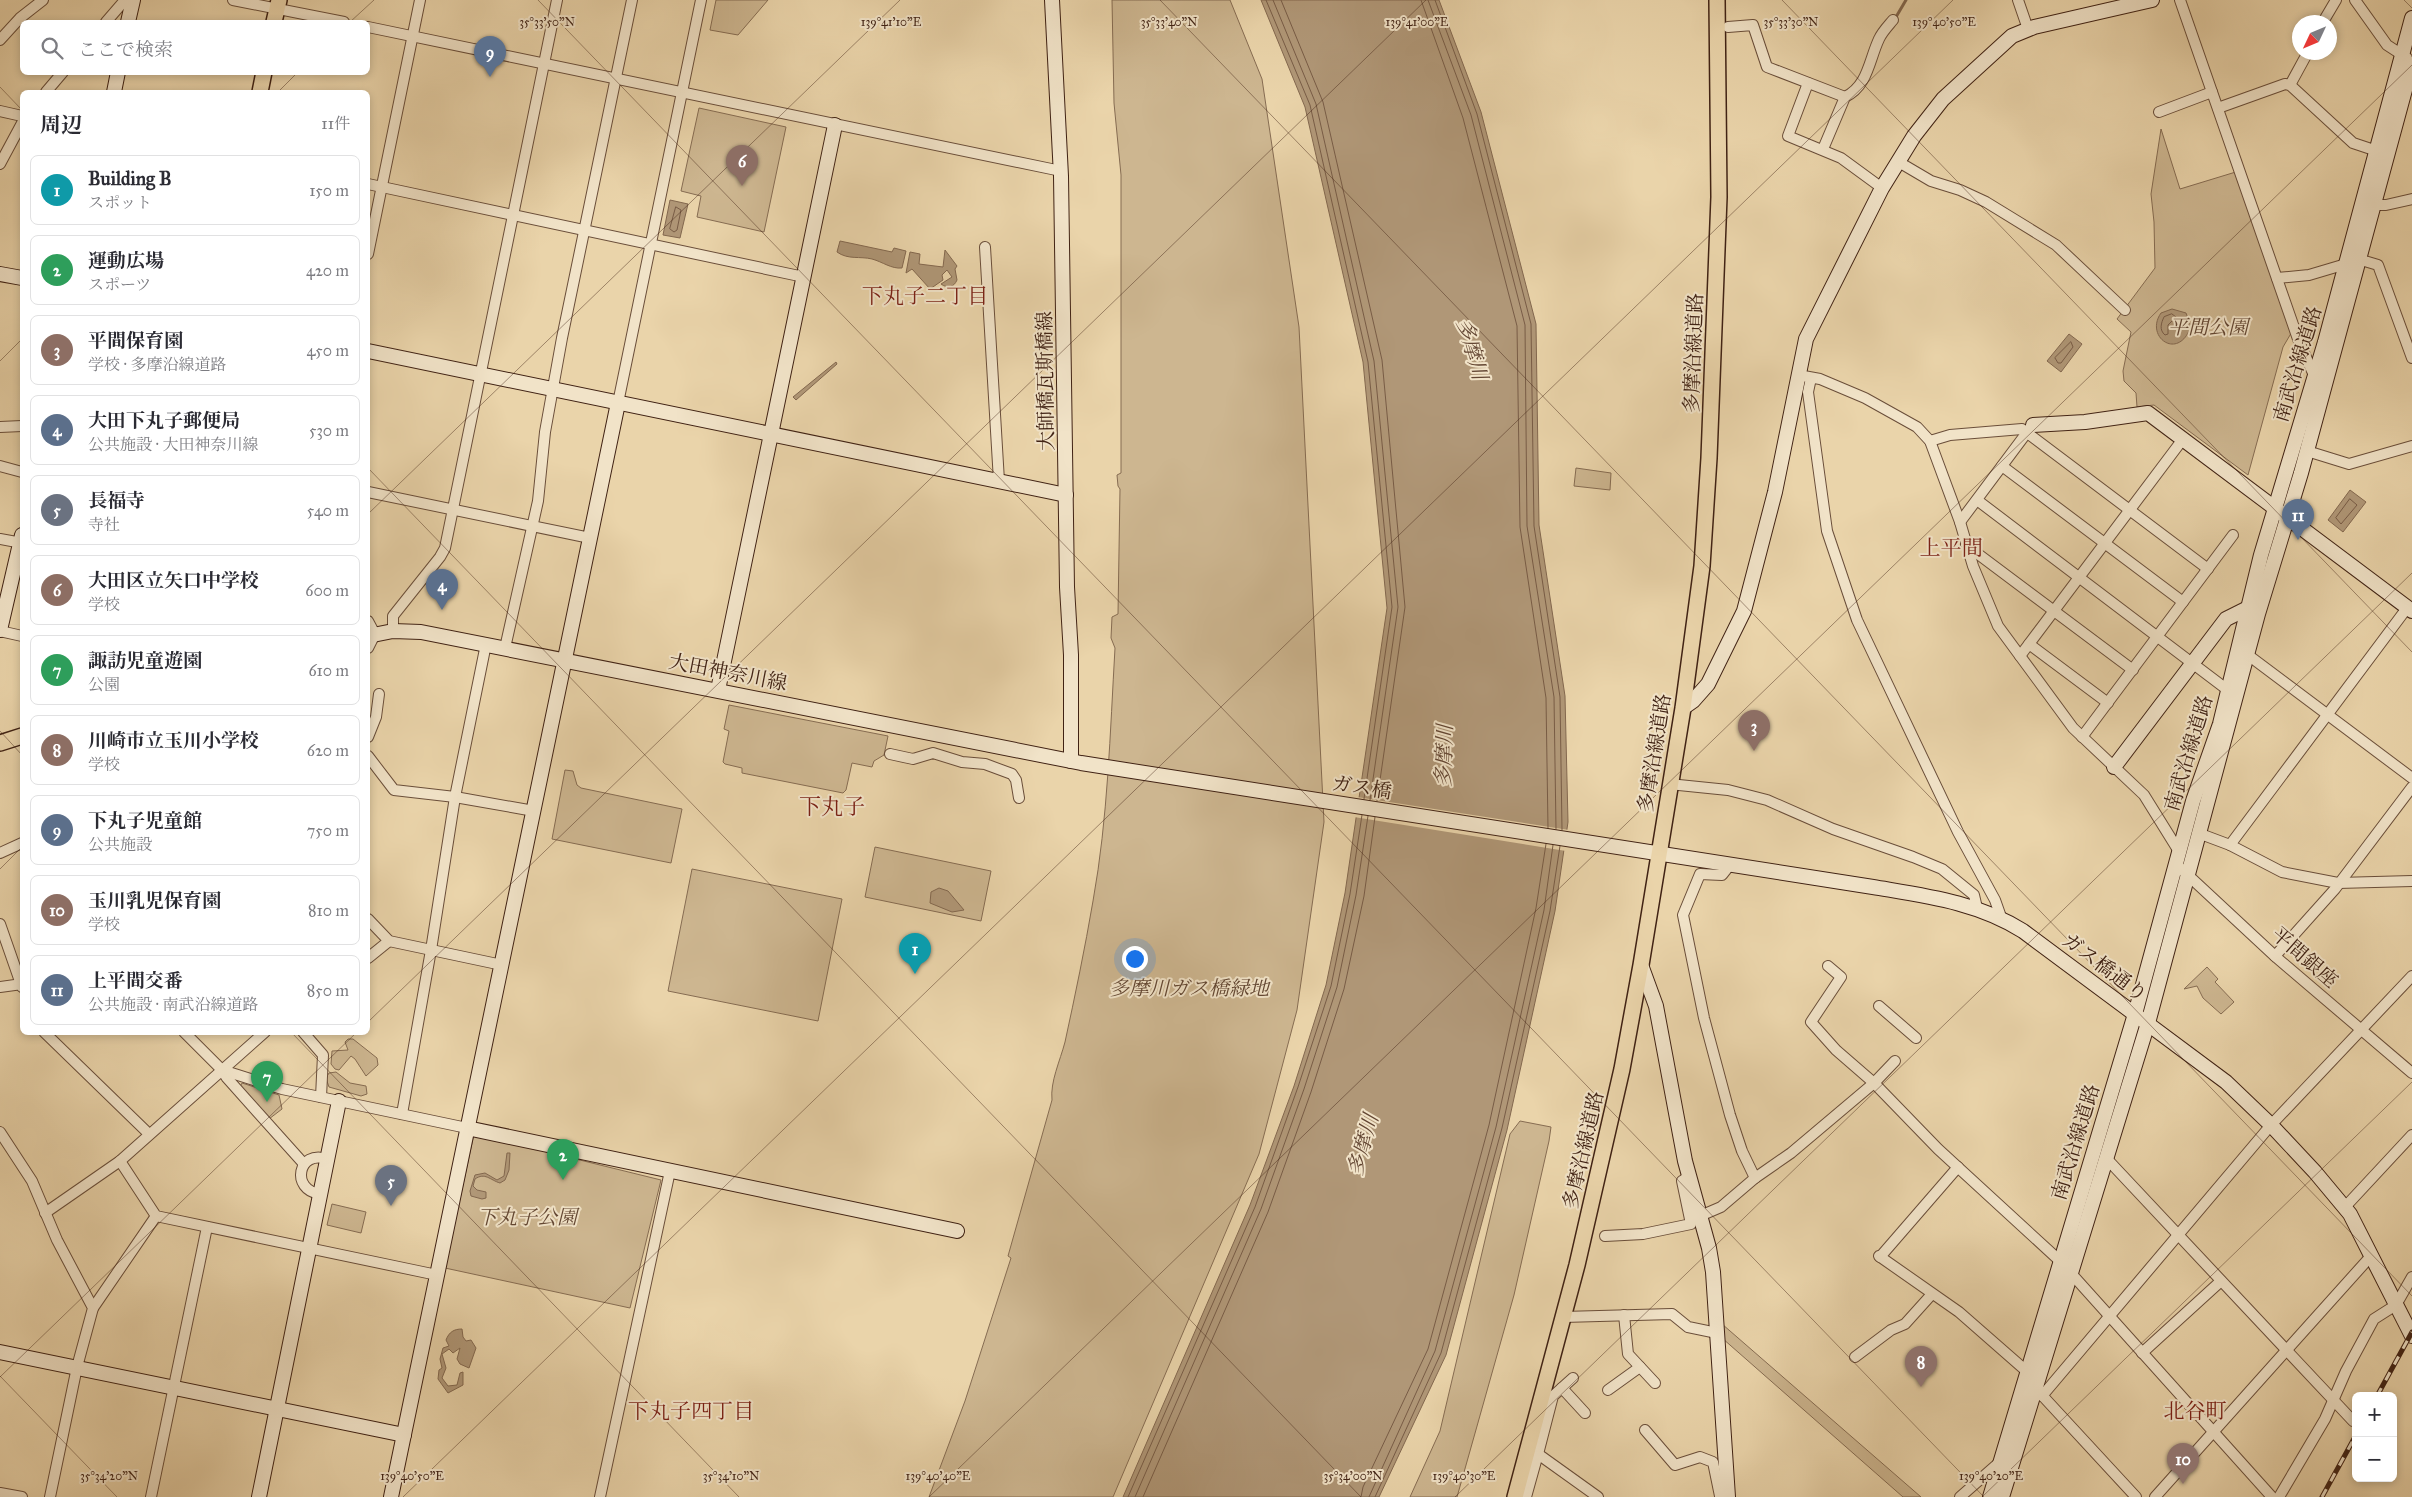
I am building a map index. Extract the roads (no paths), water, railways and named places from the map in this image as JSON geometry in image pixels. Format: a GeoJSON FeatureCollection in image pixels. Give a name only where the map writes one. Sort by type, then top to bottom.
{"type":"FeatureCollection","features":[{"type":"Feature","properties":{"kind":"main road","name":"多摩沿線道路"},"geometry":{"type":"LineString","coordinates":[[1521,1496],[1548,1395],[1563,1317],[1622,1069],[1683,708],[1702,566],[1709,458],[1719,197],[1717,0]]}},
{"type":"Feature","properties":{"kind":"main road"},"geometry":{"type":"LineString","coordinates":[[260,90],[263,75]]}},
{"type":"Feature","properties":{"kind":"main road"},"geometry":{"type":"LineString","coordinates":[[0,743],[20,737]]}},
{"type":"Feature","properties":{"kind":"street"},"geometry":{"type":"LineString","coordinates":[[0,40],[20,18],[43,0]]}},
{"type":"Feature","properties":{"kind":"street"},"geometry":{"type":"LineString","coordinates":[[108,20],[125,0]]}},
{"type":"Feature","properties":{"kind":"street"},"geometry":{"type":"LineString","coordinates":[[128,20],[133,0]]}},
{"type":"Feature","properties":{"kind":"street"},"geometry":{"type":"LineString","coordinates":[[233,0],[333,20]]}},
{"type":"Feature","properties":{"kind":"street"},"geometry":{"type":"LineString","coordinates":[[370,244],[420,0]]}},
{"type":"Feature","properties":{"kind":"street"},"geometry":{"type":"LineString","coordinates":[[394,631],[392,616],[443,552],[557,0]]}},
{"type":"Feature","properties":{"kind":"street"},"geometry":{"type":"LineString","coordinates":[[505,648],[538,501],[545,432],[553,389],[632,0]]}},
{"type":"Feature","properties":{"kind":"street"},"geometry":{"type":"LineString","coordinates":[[391,1497],[700,0]]}},
{"type":"Feature","properties":{"kind":"street","name":"大師橋瓦斯橋線"},"geometry":{"type":"LineString","coordinates":[[1052,0],[1061,171],[1066,588],[1076,762]]}},
{"type":"Feature","properties":{"kind":"street"},"geometry":{"type":"LineString","coordinates":[[2018,0],[2028,29]]}},
{"type":"Feature","properties":{"kind":"street"},"geometry":{"type":"LineString","coordinates":[[1683,708],[1693,701],[1708,684],[1744,611],[1804,377],[1810,329],[1897,162],[1943,99],[2000,44],[2012,36],[2028,29],[2124,3],[2152,0]]}},
{"type":"Feature","properties":{"kind":"street"},"geometry":{"type":"LineString","coordinates":[[2180,0],[2298,339],[2321,392]]}},
{"type":"Feature","properties":{"kind":"street"},"geometry":{"type":"LineString","coordinates":[[2327,15],[2336,0]]}},
{"type":"Feature","properties":{"kind":"street"},"geometry":{"type":"LineString","coordinates":[[2355,0],[2387,45],[2408,60]]}},
{"type":"Feature","properties":{"kind":"street","name":"南武沿線道路"},"geometry":{"type":"LineString","coordinates":[[1990,1497],[2001,1461],[2035,1384],[2060,1261],[2135,1014],[2193,801],[2228,691],[2246,609],[2314,377],[2352,262],[2374,205],[2408,60],[2412,18]]}},
{"type":"Feature","properties":{"kind":"street"},"geometry":{"type":"LineString","coordinates":[[1728,27],[1753,26],[1764,65],[1808,84],[1845,97],[1853,94],[1863,83],[1880,37],[1893,20]]}},
{"type":"Feature","properties":{"kind":"street"},"geometry":{"type":"LineString","coordinates":[[370,27],[1061,171]]}},
{"type":"Feature","properties":{"kind":"street"},"geometry":{"type":"LineString","coordinates":[[2290,85],[2304,60]]}},
{"type":"Feature","properties":{"kind":"street","name":"南武沿線道路"},"geometry":{"type":"LineString","coordinates":[[2002,1497],[2035,1384],[2148,1023],[2198,833],[2307,451],[2377,151],[2408,60]]}},
{"type":"Feature","properties":{"kind":"street"},"geometry":{"type":"LineString","coordinates":[[48,90],[60,75]]}},
{"type":"Feature","properties":{"kind":"street"},"geometry":{"type":"LineString","coordinates":[[114,90],[117,75]]}},
{"type":"Feature","properties":{"kind":"street"},"geometry":{"type":"LineString","coordinates":[[1808,84],[1788,136],[1841,158],[1882,188]]}},
{"type":"Feature","properties":{"kind":"street"},"geometry":{"type":"LineString","coordinates":[[2218,108],[2285,84],[2290,85],[2353,143],[2377,151]]}},
{"type":"Feature","properties":{"kind":"street"},"geometry":{"type":"LineString","coordinates":[[2159,112],[2212,92]]}},
{"type":"Feature","properties":{"kind":"street"},"geometry":{"type":"LineString","coordinates":[[1823,149],[1845,97]]}},
{"type":"Feature","properties":{"kind":"street"},"geometry":{"type":"LineString","coordinates":[[0,111],[20,116]]}},
{"type":"Feature","properties":{"kind":"street"},"geometry":{"type":"LineString","coordinates":[[718,690],[835,125]]}},
{"type":"Feature","properties":{"kind":"street"},"geometry":{"type":"LineString","coordinates":[[0,164],[20,127]]}},
{"type":"Feature","properties":{"kind":"street"},"geometry":{"type":"LineString","coordinates":[[1897,162],[1931,181],[1960,190],[1986,202],[2049,241],[2125,310]]}},
{"type":"Feature","properties":{"kind":"street"},"geometry":{"type":"LineString","coordinates":[[370,184],[804,277]]}},
{"type":"Feature","properties":{"kind":"street"},"geometry":{"type":"LineString","coordinates":[[2374,205],[2410,199],[2412,188]]}},
{"type":"Feature","properties":{"kind":"street"},"geometry":{"type":"LineString","coordinates":[[985,247],[999,481]]}},
{"type":"Feature","properties":{"kind":"street"},"geometry":{"type":"LineString","coordinates":[[2277,278],[2310,275],[2352,262],[2378,265],[2412,358]]}},
{"type":"Feature","properties":{"kind":"street"},"geometry":{"type":"LineString","coordinates":[[0,274],[20,278]]}},
{"type":"Feature","properties":{"kind":"street"},"geometry":{"type":"LineString","coordinates":[[370,351],[1066,495]]}},
{"type":"Feature","properties":{"kind":"street"},"geometry":{"type":"LineString","coordinates":[[1804,377],[1820,379],[1864,398],[1917,427],[1930,441],[1950,435],[2022,429],[2148,413],[2410,609],[2328,714],[2230,845]]}},
{"type":"Feature","properties":{"kind":"street"},"geometry":{"type":"LineString","coordinates":[[1804,377],[1808,392],[1821,492],[1834,557],[1857,620],[1955,826],[1995,900],[2001,917]]}},
{"type":"Feature","properties":{"kind":"street"},"geometry":{"type":"LineString","coordinates":[[0,427],[20,426]]}},
{"type":"Feature","properties":{"kind":"street"},"geometry":{"type":"LineString","coordinates":[[1960,522],[2030,428]]}},
{"type":"Feature","properties":{"kind":"street"},"geometry":{"type":"LineString","coordinates":[[2030,428],[2130,510],[2208,569]]}},
{"type":"Feature","properties":{"kind":"street"},"geometry":{"type":"LineString","coordinates":[[2020,656],[2183,439]]}},
{"type":"Feature","properties":{"kind":"street","name":"平間銀座"},"geometry":{"type":"LineString","coordinates":[[1930,441],[1960,522],[1973,566],[1998,626],[2073,728],[2144,795],[2188,875],[2275,956],[2412,1073]]}},
{"type":"Feature","properties":{"kind":"street"},"geometry":{"type":"LineString","coordinates":[[2307,451],[2349,464],[2412,446]]}},
{"type":"Feature","properties":{"kind":"street"},"geometry":{"type":"LineString","coordinates":[[0,466],[20,471]]}},
{"type":"Feature","properties":{"kind":"street"},"geometry":{"type":"LineString","coordinates":[[2002,466],[2183,602]]}},
{"type":"Feature","properties":{"kind":"street"},"geometry":{"type":"LineString","coordinates":[[370,492],[590,538]]}},
{"type":"Feature","properties":{"kind":"street"},"geometry":{"type":"LineString","coordinates":[[1976,500],[2158,636],[2228,691]]}},
{"type":"Feature","properties":{"kind":"street"},"geometry":{"type":"LineString","coordinates":[[2082,737],[2233,535]]}},
{"type":"Feature","properties":{"kind":"street"},"geometry":{"type":"LineString","coordinates":[[0,539],[20,540]]}},
{"type":"Feature","properties":{"kind":"street"},"geometry":{"type":"LineString","coordinates":[[1966,545],[2132,670]]}},
{"type":"Feature","properties":{"kind":"street"},"geometry":{"type":"LineString","coordinates":[[20,548],[0,631],[20,636]]}},
{"type":"Feature","properties":{"kind":"street"},"geometry":{"type":"LineString","coordinates":[[2114,767],[2226,619],[2246,609]]}},
{"type":"Feature","properties":{"kind":"street","name":"大田神奈川線"},"geometry":{"type":"LineString","coordinates":[[371,635],[394,631],[421,632],[1076,762]]}},
{"type":"Feature","properties":{"kind":"street"},"geometry":{"type":"LineString","coordinates":[[402,1114],[431,950],[455,797],[486,644]]}},
{"type":"Feature","properties":{"kind":"street"},"geometry":{"type":"LineString","coordinates":[[2029,644],[2108,703]]}},
{"type":"Feature","properties":{"kind":"street"},"geometry":{"type":"LineString","coordinates":[[2248,654],[2412,778]]}},
{"type":"Feature","properties":{"kind":"street"},"geometry":{"type":"LineString","coordinates":[[370,732],[376,717],[379,694]]}},
{"type":"Feature","properties":{"kind":"street"},"geometry":{"type":"LineString","coordinates":[[890,754],[913,759],[933,753],[962,762],[985,764],[1012,774],[1016,780],[1019,798]]}},
{"type":"Feature","properties":{"kind":"street"},"geometry":{"type":"LineString","coordinates":[[370,759],[394,790],[455,797],[534,811]]}},
{"type":"Feature","properties":{"kind":"street","name":"ガス橋"},"geometry":{"type":"LineString","coordinates":[[1076,762],[1637,852]]}},
{"type":"Feature","properties":{"kind":"street"},"geometry":{"type":"LineString","coordinates":[[1669,784],[1728,790],[1767,800],[1833,829],[1913,857],[1942,870],[1974,895],[1977,908]]}},
{"type":"Feature","properties":{"kind":"street"},"geometry":{"type":"LineString","coordinates":[[2275,956],[2338,883],[2412,787]]}},
{"type":"Feature","properties":{"kind":"street"},"geometry":{"type":"LineString","coordinates":[[2198,833],[2230,845],[2282,872],[2338,883],[2412,881]]}},
{"type":"Feature","properties":{"kind":"street"},"geometry":{"type":"LineString","coordinates":[[0,854],[20,844]]}},
{"type":"Feature","properties":{"kind":"street","name":"ガス橋通り"},"geometry":{"type":"LineString","coordinates":[[1637,852],[1926,896],[1977,908],[2001,917],[2023,931],[2226,1082],[2272,1125],[2345,1207],[2412,1336]]}},
{"type":"Feature","properties":{"kind":"street"},"geometry":{"type":"LineString","coordinates":[[1730,865],[1722,875],[1700,874],[1683,915],[1704,1018],[1730,1115],[1742,1151],[1755,1178]]}},
{"type":"Feature","properties":{"kind":"street"},"geometry":{"type":"LineString","coordinates":[[370,921],[389,941],[502,965]]}},
{"type":"Feature","properties":{"kind":"street"},"geometry":{"type":"LineString","coordinates":[[0,924],[20,979]]}},
{"type":"Feature","properties":{"kind":"street"},"geometry":{"type":"LineString","coordinates":[[370,956],[389,941]]}},
{"type":"Feature","properties":{"kind":"street"},"geometry":{"type":"LineString","coordinates":[[1641,965],[1656,1006],[1688,1177],[1700,1216],[1713,1272],[1728,1496],[1720,1496],[1713,1462],[1700,1458],[1675,1466],[1645,1430]]}},
{"type":"Feature","properties":{"kind":"street"},"geometry":{"type":"LineString","coordinates":[[1828,966],[1841,977],[1811,1022],[1836,1050],[1874,1083],[1958,1168],[2060,1261],[2272,1497]]}},
{"type":"Feature","properties":{"kind":"street"},"geometry":{"type":"LineString","coordinates":[[2035,1384],[2110,1317],[2272,1125],[2412,976]]}},
{"type":"Feature","properties":{"kind":"street"},"geometry":{"type":"LineString","coordinates":[[0,987],[20,985]]}},
{"type":"Feature","properties":{"kind":"street"},"geometry":{"type":"LineString","coordinates":[[1879,1006],[1916,1038]]}},
{"type":"Feature","properties":{"kind":"street"},"geometry":{"type":"LineString","coordinates":[[47,1035],[149,1134]]}},
{"type":"Feature","properties":{"kind":"street"},"geometry":{"type":"LineString","coordinates":[[187,1035],[222,1070],[304,1164]]}},
{"type":"Feature","properties":{"kind":"street"},"geometry":{"type":"LineString","coordinates":[[45,1213],[120,1161],[261,1035]]}},
{"type":"Feature","properties":{"kind":"street"},"geometry":{"type":"LineString","coordinates":[[306,1035],[323,1055],[321,1097]]}},
{"type":"Feature","properties":{"kind":"street"},"geometry":{"type":"LineString","coordinates":[[1700,1216],[1721,1207],[1755,1178],[1791,1154],[1874,1083],[1895,1061]]}},
{"type":"Feature","properties":{"kind":"street"},"geometry":{"type":"LineString","coordinates":[[222,1070],[282,1089],[957,1231]]}},
{"type":"Feature","properties":{"kind":"street"},"geometry":{"type":"LineString","coordinates":[[259,1497],[339,1101]]}},
{"type":"Feature","properties":{"kind":"street"},"geometry":{"type":"LineString","coordinates":[[0,1132],[32,1181],[45,1213],[93,1308]]}},
{"type":"Feature","properties":{"kind":"street"},"geometry":{"type":"LineString","coordinates":[[2345,1207],[2412,1135]]}},
{"type":"Feature","properties":{"kind":"street"},"geometry":{"type":"LineString","coordinates":[[320,1194],[308,1190],[302,1182],[301,1172],[304,1164],[316,1157],[328,1159]]}},
{"type":"Feature","properties":{"kind":"street"},"geometry":{"type":"LineString","coordinates":[[2106,1159],[2352,1420]]}},
{"type":"Feature","properties":{"kind":"street"},"geometry":{"type":"LineString","coordinates":[[120,1161],[156,1216],[437,1275]]}},
{"type":"Feature","properties":{"kind":"street"},"geometry":{"type":"LineString","coordinates":[[1958,1168],[1880,1257],[1959,1312],[2035,1384],[2136,1497]]}},
{"type":"Feature","properties":{"kind":"street"},"geometry":{"type":"LineString","coordinates":[[600,1497],[670,1171]]}},
{"type":"Feature","properties":{"kind":"street"},"geometry":{"type":"LineString","coordinates":[[1605,1236],[1643,1234],[1691,1224],[1682,1181],[1688,1177]]}},
{"type":"Feature","properties":{"kind":"street"},"geometry":{"type":"LineString","coordinates":[[50,1497],[77,1367],[93,1308],[156,1216]]}},
{"type":"Feature","properties":{"kind":"street"},"geometry":{"type":"LineString","coordinates":[[151,1497],[207,1227]]}},
{"type":"Feature","properties":{"kind":"street"},"geometry":{"type":"LineString","coordinates":[[2154,1497],[2371,1256]]}},
{"type":"Feature","properties":{"kind":"street"},"geometry":{"type":"LineString","coordinates":[[2279,1497],[2325,1419],[2374,1319],[2396,1305],[2412,1277]]}},
{"type":"Feature","properties":{"kind":"street"},"geometry":{"type":"LineString","coordinates":[[2142,1352],[2221,1281]]}},
{"type":"Feature","properties":{"kind":"street"},"geometry":{"type":"LineString","coordinates":[[1855,1357],[1891,1330],[1905,1324],[1932,1294]]}},
{"type":"Feature","properties":{"kind":"street"},"geometry":{"type":"LineString","coordinates":[[1563,1317],[1672,1314],[1688,1327],[1717,1333]]}},
{"type":"Feature","properties":{"kind":"street"},"geometry":{"type":"LineString","coordinates":[[1624,1315],[1628,1354],[1655,1383]]}},
{"type":"Feature","properties":{"kind":"street"},"geometry":{"type":"LineString","coordinates":[[0,1352],[404,1436]]}},
{"type":"Feature","properties":{"kind":"street"},"geometry":{"type":"LineString","coordinates":[[1608,1390],[1640,1367]]}},
{"type":"Feature","properties":{"kind":"street"},"geometry":{"type":"LineString","coordinates":[[1521,1496],[1538,1454],[1548,1395],[1562,1388],[1573,1378]]}},
{"type":"Feature","properties":{"kind":"street"},"geometry":{"type":"LineString","coordinates":[[1562,1388],[1585,1413]]}},
{"type":"Feature","properties":{"kind":"street"},"geometry":{"type":"LineString","coordinates":[[1538,1454],[1598,1497]]}},
{"type":"Feature","properties":{"kind":"street"},"geometry":{"type":"LineString","coordinates":[[1960,1497],[2001,1461]]}},
{"type":"Feature","properties":{"kind":"street"},"geometry":{"type":"LineString","coordinates":[[0,1492],[22,1497]]}},
{"type":"Feature","properties":{"kind":"water","name":"多摩川"},"geometry":{"type":"Polygon","coordinates":[[[1261,0],[1439,0],[1481,112],[1536,324],[1539,525],[1565,696],[1568,822],[1555,911],[1507,1130],[1446,1355],[1379,1497],[1123,1497],[1250,1205],[1294,1086],[1326,985],[1345,893],[1387,608],[1363,362],[1305,107],[1261,0]]]}},
{"type":"Feature","properties":{"kind":"water"},"geometry":{"type":"Polygon","coordinates":[[[670,200],[688,204],[680,238],[663,235],[670,200]]]}},
{"type":"Feature","properties":{"kind":"water"},"geometry":{"type":"Polygon","coordinates":[[[840,241],[892,252],[894,248],[906,251],[902,268],[868,258],[850,257],[841,254],[837,252],[840,241]]]}},
{"type":"Feature","properties":{"kind":"water"},"geometry":{"type":"Polygon","coordinates":[[[945,250],[957,266],[955,269],[957,280],[952,286],[948,287],[941,284],[952,277],[947,270],[942,275],[943,280],[930,289],[912,269],[906,273],[910,252],[920,254],[919,264],[943,267],[945,250]]]}},
{"type":"Feature","properties":{"kind":"water"},"geometry":{"type":"Polygon","coordinates":[[[2172,309],[2186,313],[2191,326],[2186,337],[2179,343],[2172,344],[2165,342],[2160,337],[2157,330],[2157,322],[2161,313],[2172,309]]]}},
{"type":"Feature","properties":{"kind":"water"},"geometry":{"type":"Polygon","coordinates":[[[2069,334],[2082,344],[2061,372],[2047,361],[2069,334]]]}},
{"type":"Feature","properties":{"kind":"water"},"geometry":{"type":"Polygon","coordinates":[[[836,362],[837,364],[796,400],[793,397],[836,362]]]}},
{"type":"Feature","properties":{"kind":"water"},"geometry":{"type":"Polygon","coordinates":[[[2350,490],[2366,502],[2343,532],[2328,520],[2350,490]]]}},
{"type":"Feature","properties":{"kind":"water"},"geometry":{"type":"Polygon","coordinates":[[[939,888],[948,891],[964,910],[952,912],[930,903],[931,892],[939,888]]]}},
{"type":"Feature","properties":{"kind":"water"},"geometry":{"type":"Polygon","coordinates":[[[507,1153],[510,1153],[509,1170],[505,1180],[500,1183],[485,1176],[479,1177],[475,1179],[473,1186],[477,1190],[486,1192],[486,1198],[482,1199],[471,1196],[470,1191],[475,1175],[485,1173],[497,1180],[504,1176],[507,1153]]]}},
{"type":"Feature","properties":{"kind":"water"},"geometry":{"type":"Polygon","coordinates":[[[462,1329],[463,1337],[466,1341],[471,1340],[476,1348],[469,1368],[460,1364],[457,1359],[460,1348],[453,1353],[449,1349],[442,1354],[446,1368],[442,1378],[448,1386],[457,1385],[460,1373],[463,1372],[463,1385],[448,1393],[438,1379],[439,1370],[442,1368],[440,1359],[443,1348],[449,1346],[446,1340],[450,1333],[454,1330],[462,1329]]]}},
{"type":"Feature","properties":{"kind":"waterway"},"geometry":{"type":"LineString","coordinates":[[1896,17],[1906,0]]}},
{"type":"Feature","properties":{"kind":"railway"},"geometry":{"type":"LineString","coordinates":[[2379,1392],[2412,1332]]}},
{"type":"Feature","properties":{"kind":"railway"},"geometry":{"type":"LineString","coordinates":[[2322,1497],[2355,1437]]}},
{"type":"Feature","properties":{"kind":"place","name":"下丸子児童館"},"geometry":{"type":"Point","coordinates":[490,77]}},
{"type":"Feature","properties":{"kind":"place","name":"大田区立矢口中学校"},"geometry":{"type":"Point","coordinates":[742,186]}},
{"type":"Feature","properties":{"kind":"place","name":"上平間交番"},"geometry":{"type":"Point","coordinates":[2298,540]}},
{"type":"Feature","properties":{"kind":"place","name":"大田下丸子郵便局"},"geometry":{"type":"Point","coordinates":[442,610]}},
{"type":"Feature","properties":{"kind":"place","name":"平間保育園"},"geometry":{"type":"Point","coordinates":[1754,751]}},
{"type":"Feature","properties":{"kind":"place","name":"Building B"},"geometry":{"type":"Point","coordinates":[915,974]}},
{"type":"Feature","properties":{"kind":"place","name":"諏訪児童遊園"},"geometry":{"type":"Point","coordinates":[267,1102]}},
{"type":"Feature","properties":{"kind":"place","name":"運動広場"},"geometry":{"type":"Point","coordinates":[563,1180]}},
{"type":"Feature","properties":{"kind":"place","name":"長福寺"},"geometry":{"type":"Point","coordinates":[391,1206]}},
{"type":"Feature","properties":{"kind":"place","name":"川崎市立玉川小学校"},"geometry":{"type":"Point","coordinates":[1921,1387]}},
{"type":"Feature","properties":{"kind":"place","name":"玉川乳児保育園"},"geometry":{"type":"Point","coordinates":[2183,1484]}},
{"type":"Feature","properties":{"kind":"district","name":"下丸子二丁目"},"geometry":{"type":"Point","coordinates":[925,296]}},
{"type":"Feature","properties":{"kind":"district","name":"上平間"},"geometry":{"type":"Point","coordinates":[1951,548]}},
{"type":"Feature","properties":{"kind":"district","name":"下丸子"},"geometry":{"type":"Point","coordinates":[832,806]}},
{"type":"Feature","properties":{"kind":"district","name":"下丸子四丁目"},"geometry":{"type":"Point","coordinates":[691,1411]}},
{"type":"Feature","properties":{"kind":"district","name":"北谷町"},"geometry":{"type":"Point","coordinates":[2195,1411]}},
{"type":"Feature","properties":{"kind":"park label","name":"平間公園"},"geometry":{"type":"Point","coordinates":[2208,327]}},
{"type":"Feature","properties":{"kind":"park label","name":"多摩川ガス橋緑地"},"geometry":{"type":"Point","coordinates":[1189,988]}},
{"type":"Feature","properties":{"kind":"park label","name":"下丸子公園"},"geometry":{"type":"Point","coordinates":[527,1217]}}]}
